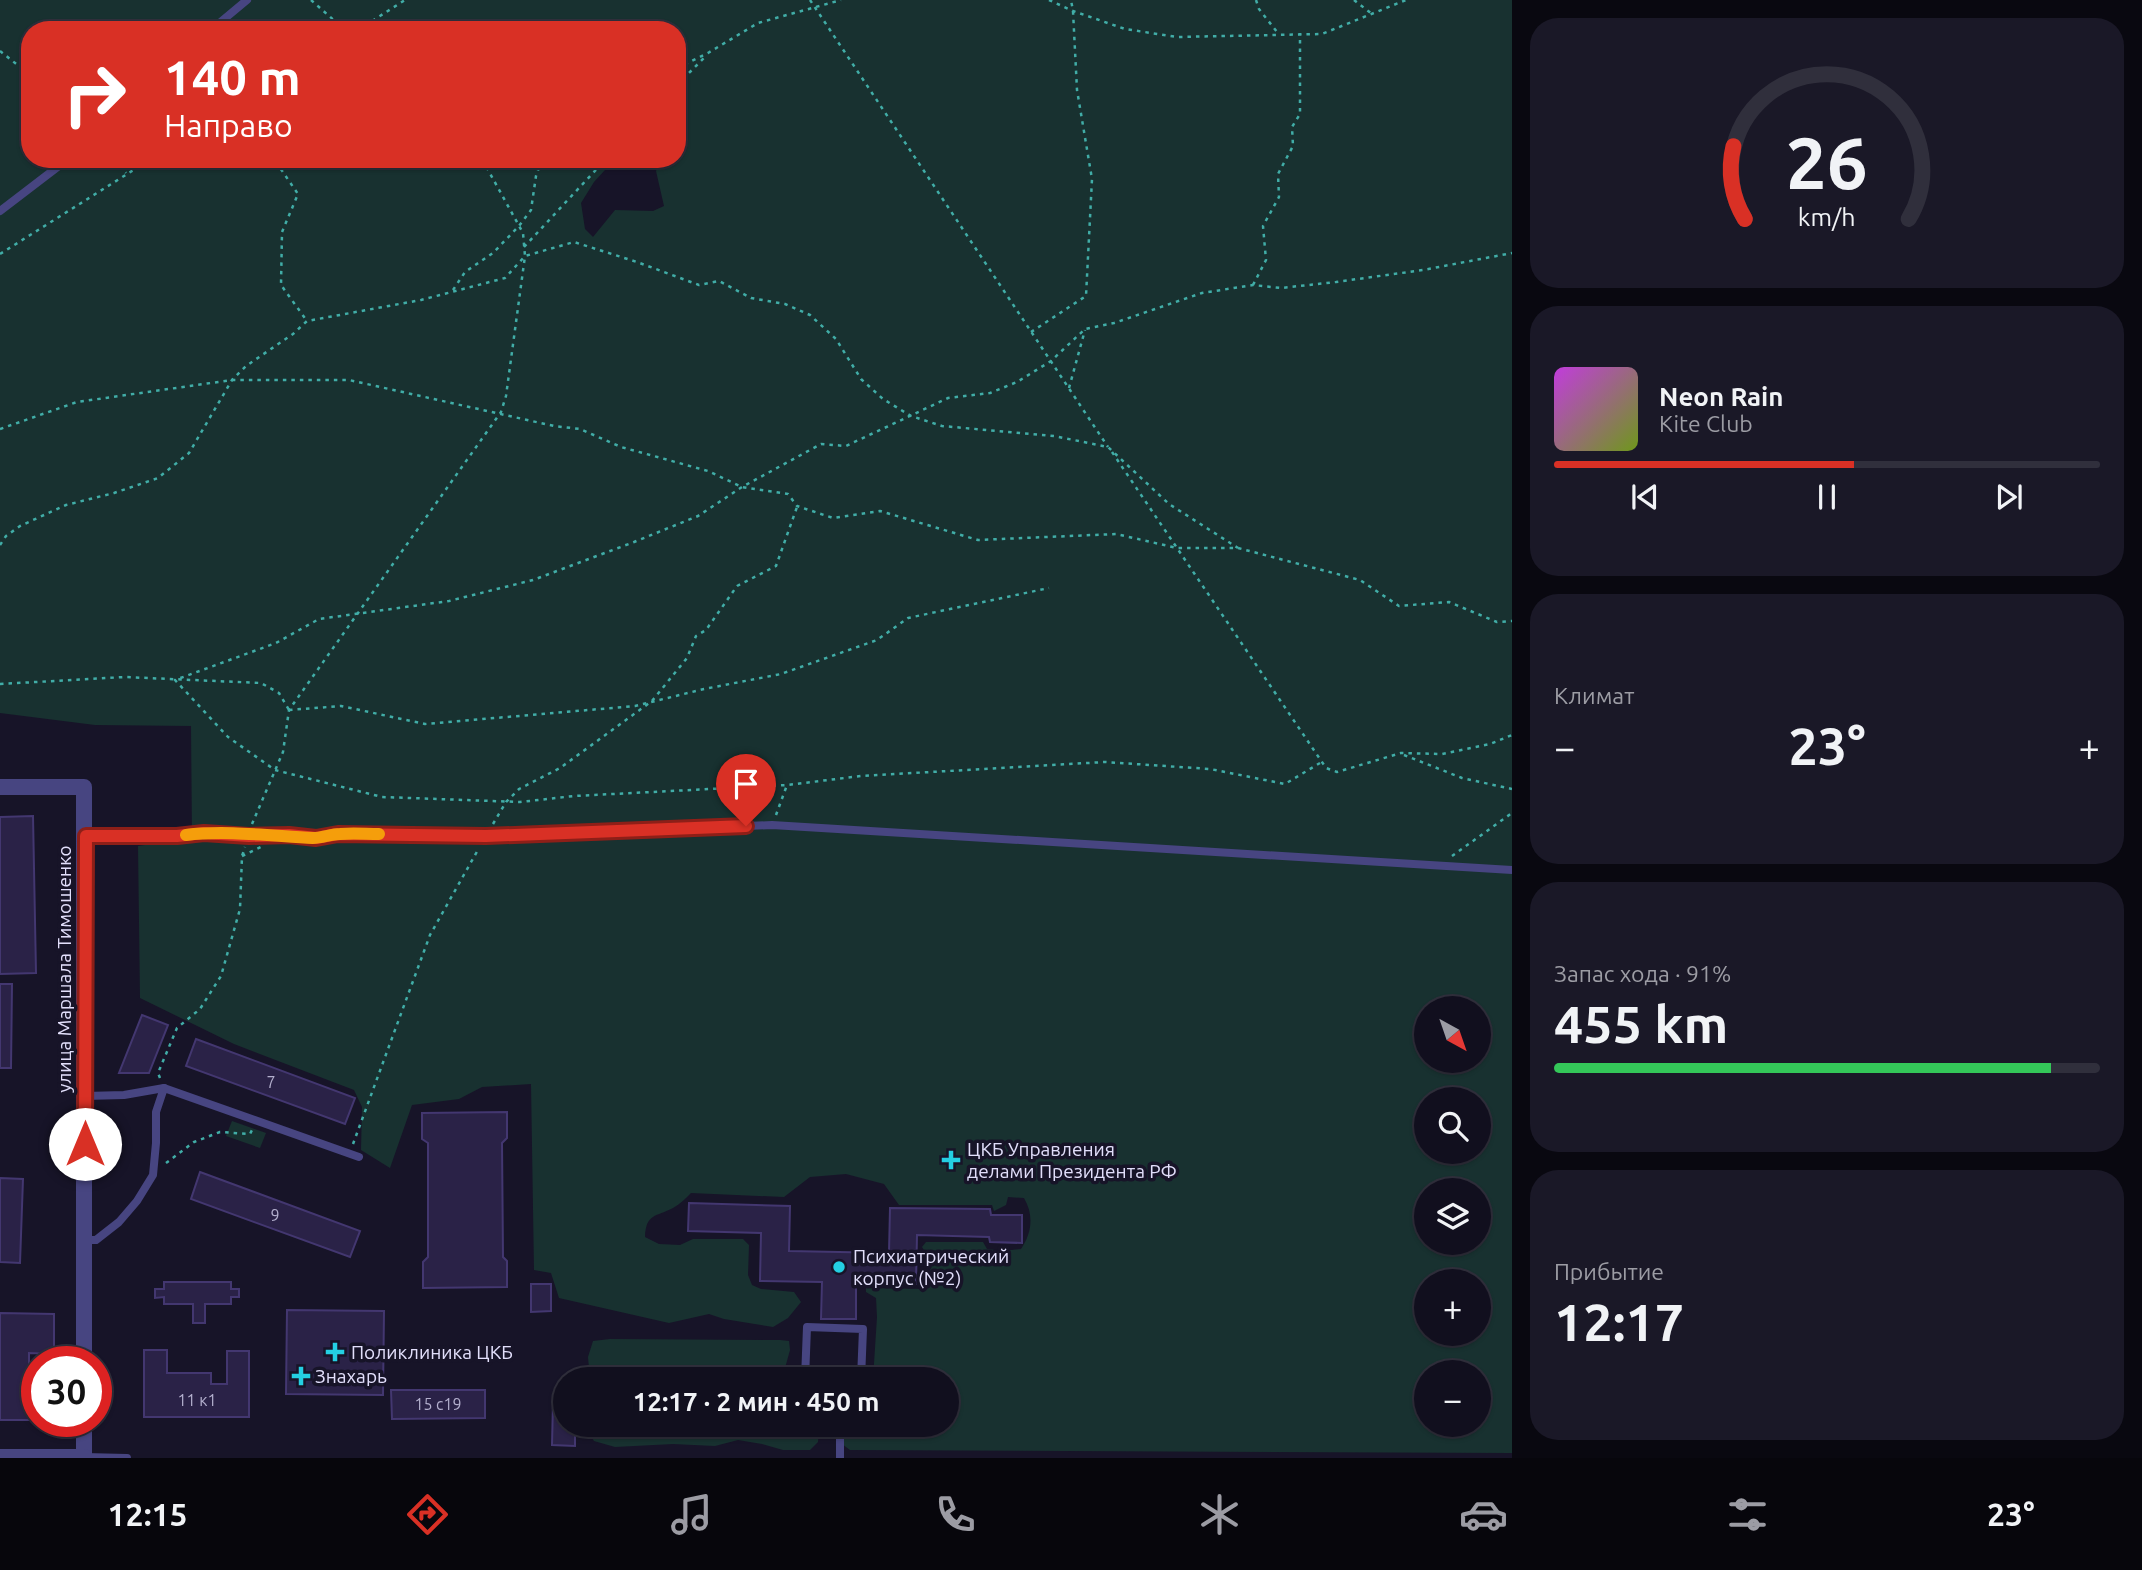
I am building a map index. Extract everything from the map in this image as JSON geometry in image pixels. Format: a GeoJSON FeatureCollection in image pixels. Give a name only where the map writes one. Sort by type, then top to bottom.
{"type":"FeatureCollection","features":[{"type":"Feature","properties":{"kind":"street","name":"улица Маршала Тимошенко"},"geometry":{"type":"LineString","coordinates":[[0,787],[84,787],[84,1346]]}},
{"type":"Feature","properties":{"kind":"street"},"geometry":{"type":"LineString","coordinates":[[0,1457],[84,1457],[84,1437]]}},
{"type":"Feature","properties":{"kind":"lane"},"geometry":{"type":"LineString","coordinates":[[222,21],[247,0]]}},
{"type":"Feature","properties":{"kind":"lane"},"geometry":{"type":"LineString","coordinates":[[0,211],[56,168]]}},
{"type":"Feature","properties":{"kind":"lane"},"geometry":{"type":"LineString","coordinates":[[86,836],[177,836],[204,833],[316,838],[338,834],[486,836],[772,825],[1512,870]]}},
{"type":"Feature","properties":{"kind":"lane"},"geometry":{"type":"LineString","coordinates":[[85,1240],[96,1240],[119,1222],[138,1201],[153,1175],[156,1112],[164,1088]]}},
{"type":"Feature","properties":{"kind":"lane"},"geometry":{"type":"LineString","coordinates":[[85,1096],[124,1095],[164,1088],[359,1157]]}},
{"type":"Feature","properties":{"kind":"lane"},"geometry":{"type":"LineString","coordinates":[[805,1367],[807,1328],[863,1329],[861,1367]]}},
{"type":"Feature","properties":{"kind":"lane"},"geometry":{"type":"LineString","coordinates":[[840,1437],[840,1458]]}},
{"type":"Feature","properties":{"kind":"lane"},"geometry":{"type":"LineString","coordinates":[[84,1457],[127,1458]]}},
{"type":"Feature","properties":{"kind":"path"},"geometry":{"type":"LineString","coordinates":[[311,0],[335,21]]}},
{"type":"Feature","properties":{"kind":"path"},"geometry":{"type":"LineString","coordinates":[[372,21],[405,0]]}},
{"type":"Feature","properties":{"kind":"path"},"geometry":{"type":"LineString","coordinates":[[810,0],[1321,763],[1337,772],[1401,753],[1442,754],[1490,744],[1512,735]]}},
{"type":"Feature","properties":{"kind":"path"},"geometry":{"type":"LineString","coordinates":[[686,64],[708,54],[758,23],[841,0]]}},
{"type":"Feature","properties":{"kind":"path"},"geometry":{"type":"LineString","coordinates":[[1049,0],[1125,29],[1177,37],[1322,34],[1406,0]]}},
{"type":"Feature","properties":{"kind":"path"},"geometry":{"type":"LineString","coordinates":[[1031,332],[1086,296],[1092,179],[1077,90],[1071,0]]}},
{"type":"Feature","properties":{"kind":"path"},"geometry":{"type":"LineString","coordinates":[[1256,0],[1259,9],[1278,33]]}},
{"type":"Feature","properties":{"kind":"path"},"geometry":{"type":"LineString","coordinates":[[1354,0],[1372,14]]}},
{"type":"Feature","properties":{"kind":"path"},"geometry":{"type":"LineString","coordinates":[[1253,285],[1265,260],[1263,226],[1279,198],[1278,174],[1293,146],[1292,127],[1300,114],[1300,33]]}},
{"type":"Feature","properties":{"kind":"path"},"geometry":{"type":"LineString","coordinates":[[0,51],[21,68]]}},
{"type":"Feature","properties":{"kind":"path"},"geometry":{"type":"LineString","coordinates":[[686,76],[708,54]]}},
{"type":"Feature","properties":{"kind":"path"},"geometry":{"type":"LineString","coordinates":[[122,168],[127,174]]}},
{"type":"Feature","properties":{"kind":"path"},"geometry":{"type":"LineString","coordinates":[[0,254],[137,168]]}},
{"type":"Feature","properties":{"kind":"path"},"geometry":{"type":"LineString","coordinates":[[280,168],[298,194],[282,232],[281,285],[307,321]]}},
{"type":"Feature","properties":{"kind":"path"},"geometry":{"type":"LineString","coordinates":[[256,810],[283,752],[289,710],[501,412],[506,396],[525,256],[523,233],[487,168]]}},
{"type":"Feature","properties":{"kind":"path"},"geometry":{"type":"LineString","coordinates":[[452,291],[465,272],[493,253],[531,210],[539,168]]}},
{"type":"Feature","properties":{"kind":"path"},"geometry":{"type":"LineString","coordinates":[[524,247],[598,168]]}},
{"type":"Feature","properties":{"kind":"path"},"geometry":{"type":"LineString","coordinates":[[0,545],[6,536],[20,526],[66,505],[158,478],[189,453],[232,380],[246,366],[293,334],[307,321],[354,314],[505,278],[525,256],[574,242],[699,285],[719,281],[751,298],[785,304],[810,315],[836,339],[861,379],[883,399],[911,416],[942,426],[1054,436],[1108,447],[1169,503],[1238,548]]}},
{"type":"Feature","properties":{"kind":"path"},"geometry":{"type":"LineString","coordinates":[[175,680],[276,643],[319,619],[449,601],[533,580],[698,516],[743,487],[821,444],[846,446],[947,398],[990,393],[1017,382],[1051,362],[1085,329],[1114,323],[1202,293],[1253,285],[1281,288],[1336,282],[1423,270],[1512,253]]}},
{"type":"Feature","properties":{"kind":"path"},"geometry":{"type":"LineString","coordinates":[[1069,388],[1085,329]]}},
{"type":"Feature","properties":{"kind":"path"},"geometry":{"type":"LineString","coordinates":[[0,429],[77,402],[232,380],[349,380],[554,426],[580,429],[621,447],[708,471],[743,487],[788,494],[797,506],[833,518],[880,511],[978,540],[1116,534],[1177,548],[1238,548],[1360,580],[1399,606],[1449,602],[1497,622],[1512,621]]}},
{"type":"Feature","properties":{"kind":"path"},"geometry":{"type":"LineString","coordinates":[[349,1153],[430,936],[506,802],[519,789],[560,768],[652,701],[687,658],[696,636],[706,630],[737,586],[776,566],[797,506]]}},
{"type":"Feature","properties":{"kind":"path"},"geometry":{"type":"LineString","coordinates":[[289,710],[341,706],[425,724],[635,705],[781,674],[877,640],[908,618],[1049,588]]}},
{"type":"Feature","properties":{"kind":"path"},"geometry":{"type":"LineString","coordinates":[[0,684],[125,677],[261,682],[279,693],[289,710]]}},
{"type":"Feature","properties":{"kind":"path"},"geometry":{"type":"LineString","coordinates":[[175,680],[228,737],[275,770],[382,797],[506,802],[787,785],[861,776],[1105,762],[1210,769],[1285,784],[1321,763]]}},
{"type":"Feature","properties":{"kind":"path"},"geometry":{"type":"LineString","coordinates":[[1401,753],[1462,778],[1512,789]]}},
{"type":"Feature","properties":{"kind":"path"},"geometry":{"type":"LineString","coordinates":[[772,825],[787,785]]}},
{"type":"Feature","properties":{"kind":"path"},"geometry":{"type":"LineString","coordinates":[[1440,865],[1512,813]]}},
{"type":"Feature","properties":{"kind":"path"},"geometry":{"type":"LineString","coordinates":[[164,1088],[158,1073],[177,1028],[200,1009],[220,976],[240,909],[242,856]]}},
{"type":"Feature","properties":{"kind":"path"},"geometry":{"type":"LineString","coordinates":[[153,1175],[194,1142],[220,1132],[250,1134],[255,1120]]}},
{"type":"Feature","properties":{"kind":"green space"},"geometry":{"type":"Polygon","coordinates":[[[0,0],[1512,0],[1512,1453],[850,1450],[842,1444],[841,1437],[959,1437],[959,1367],[874,1367],[876,1298],[866,1292],[866,1288],[925,1289],[930,1272],[928,1258],[922,1247],[926,1242],[983,1242],[987,1249],[1021,1249],[1028,1237],[1030,1224],[1024,1198],[1008,1197],[1006,1205],[994,1211],[992,1205],[899,1205],[884,1184],[846,1174],[810,1177],[784,1197],[691,1193],[676,1206],[650,1220],[645,1237],[659,1244],[680,1245],[693,1239],[743,1239],[749,1245],[748,1275],[752,1285],[761,1289],[794,1292],[801,1302],[788,1318],[773,1327],[709,1314],[669,1323],[559,1298],[551,1273],[534,1270],[531,1084],[482,1087],[459,1099],[412,1105],[390,1168],[361,1150],[362,1107],[354,1090],[234,1044],[140,998],[138,846],[192,838],[191,726],[95,725],[0,713],[0,0]]]}},
{"type":"Feature","properties":{"kind":"green space"},"geometry":{"type":"Polygon","coordinates":[[[232,1121],[266,1133],[260,1148],[226,1136],[232,1121]]]}},
{"type":"Feature","properties":{"kind":"green space"},"geometry":{"type":"Polygon","coordinates":[[[780,1340],[789,1341],[790,1350],[785,1367],[589,1367],[588,1357],[593,1341],[780,1340]]]}},
{"type":"Feature","properties":{"kind":"green space"},"geometry":{"type":"Polygon","coordinates":[[[591,1437],[818,1437],[818,1442],[810,1450],[783,1450],[738,1440],[715,1446],[673,1444],[615,1447],[594,1441],[591,1437]]]}},
{"type":"Feature","properties":{"kind":"building"},"geometry":{"type":"Polygon","coordinates":[[[33,816],[36,973],[0,974],[0,817],[33,816]]]}},
{"type":"Feature","properties":{"kind":"building"},"geometry":{"type":"Polygon","coordinates":[[[0,984],[12,984],[11,1068],[0,1068],[0,984]]]}},
{"type":"Feature","properties":{"kind":"building"},"geometry":{"type":"Polygon","coordinates":[[[142,1015],[168,1025],[149,1073],[119,1073],[142,1015]]]}},
{"type":"Feature","properties":{"kind":"building"},"geometry":{"type":"Polygon","coordinates":[[[196,1039],[355,1098],[345,1124],[186,1066],[196,1039]]]}},
{"type":"Feature","properties":{"kind":"building"},"geometry":{"type":"Polygon","coordinates":[[[507,1112],[507,1138],[502,1143],[503,1257],[507,1261],[507,1287],[423,1288],[423,1262],[428,1257],[428,1143],[422,1139],[422,1113],[507,1112]]]}},
{"type":"Feature","properties":{"kind":"building"},"geometry":{"type":"Polygon","coordinates":[[[200,1172],[360,1231],[350,1257],[191,1199],[200,1172]]]}},
{"type":"Feature","properties":{"kind":"building"},"geometry":{"type":"Polygon","coordinates":[[[0,1178],[23,1179],[20,1263],[0,1262],[0,1178]]]}},
{"type":"Feature","properties":{"kind":"building","name":"Психиатрический корпус (№2)"},"geometry":{"type":"Polygon","coordinates":[[[689,1203],[790,1206],[789,1251],[889,1253],[890,1208],[990,1209],[991,1215],[1022,1215],[1022,1243],[990,1242],[989,1237],[917,1235],[916,1284],[856,1283],[856,1319],[821,1319],[822,1282],[760,1281],[761,1233],[688,1231],[689,1203]]]}},
{"type":"Feature","properties":{"kind":"building"},"geometry":{"type":"Polygon","coordinates":[[[164,1282],[231,1282],[231,1289],[239,1289],[239,1297],[231,1297],[231,1304],[205,1304],[205,1323],[193,1323],[193,1304],[164,1304],[164,1297],[155,1298],[155,1289],[164,1289],[164,1282]]]}},
{"type":"Feature","properties":{"kind":"building"},"geometry":{"type":"Polygon","coordinates":[[[531,1284],[551,1284],[551,1311],[531,1312],[531,1284]]]}},
{"type":"Feature","properties":{"kind":"building","name":"Поликлиника ЦКБ"},"geometry":{"type":"Polygon","coordinates":[[[287,1310],[384,1311],[383,1395],[286,1394],[287,1310]]]}},
{"type":"Feature","properties":{"kind":"building"},"geometry":{"type":"Polygon","coordinates":[[[0,1313],[54,1314],[54,1346],[21,1346],[21,1420],[0,1420],[0,1313]]]}},
{"type":"Feature","properties":{"kind":"building"},"geometry":{"type":"Polygon","coordinates":[[[144,1350],[167,1350],[167,1373],[211,1373],[211,1384],[227,1384],[227,1351],[249,1351],[249,1417],[144,1417],[144,1350]]]}},
{"type":"Feature","properties":{"kind":"building"},"geometry":{"type":"Polygon","coordinates":[[[391,1390],[485,1390],[485,1418],[392,1419],[391,1390]]]}},
{"type":"Feature","properties":{"kind":"building"},"geometry":{"type":"Polygon","coordinates":[[[553,1402],[553,1437],[575,1437],[575,1446],[552,1445],[553,1402]]]}},
{"type":"Feature","properties":{"kind":"slow traffic"},"geometry":{"type":"LineString","coordinates":[[186,835],[204,833],[316,838],[338,834],[379,834]]}},
{"type":"Feature","properties":{"kind":"place","name":"ЦКБ Управления делами Президента РФ"},"geometry":{"type":"Point","coordinates":[951,1160]}},
{"type":"Feature","properties":{"kind":"place","name":"Психиатрический корпус (№2)"},"geometry":{"type":"Point","coordinates":[839,1267]}},
{"type":"Feature","properties":{"kind":"place","name":"Поликлиника ЦКБ"},"geometry":{"type":"Point","coordinates":[335,1352]}},
{"type":"Feature","properties":{"kind":"place","name":"Знахарь"},"geometry":{"type":"Point","coordinates":[301,1376]}},
{"type":"Feature","properties":{"kind":"route"},"geometry":{"type":"LineString","coordinates":[[85,1144],[86,836],[177,836],[204,833],[316,838],[338,834],[486,836],[746,826]]}}]}
